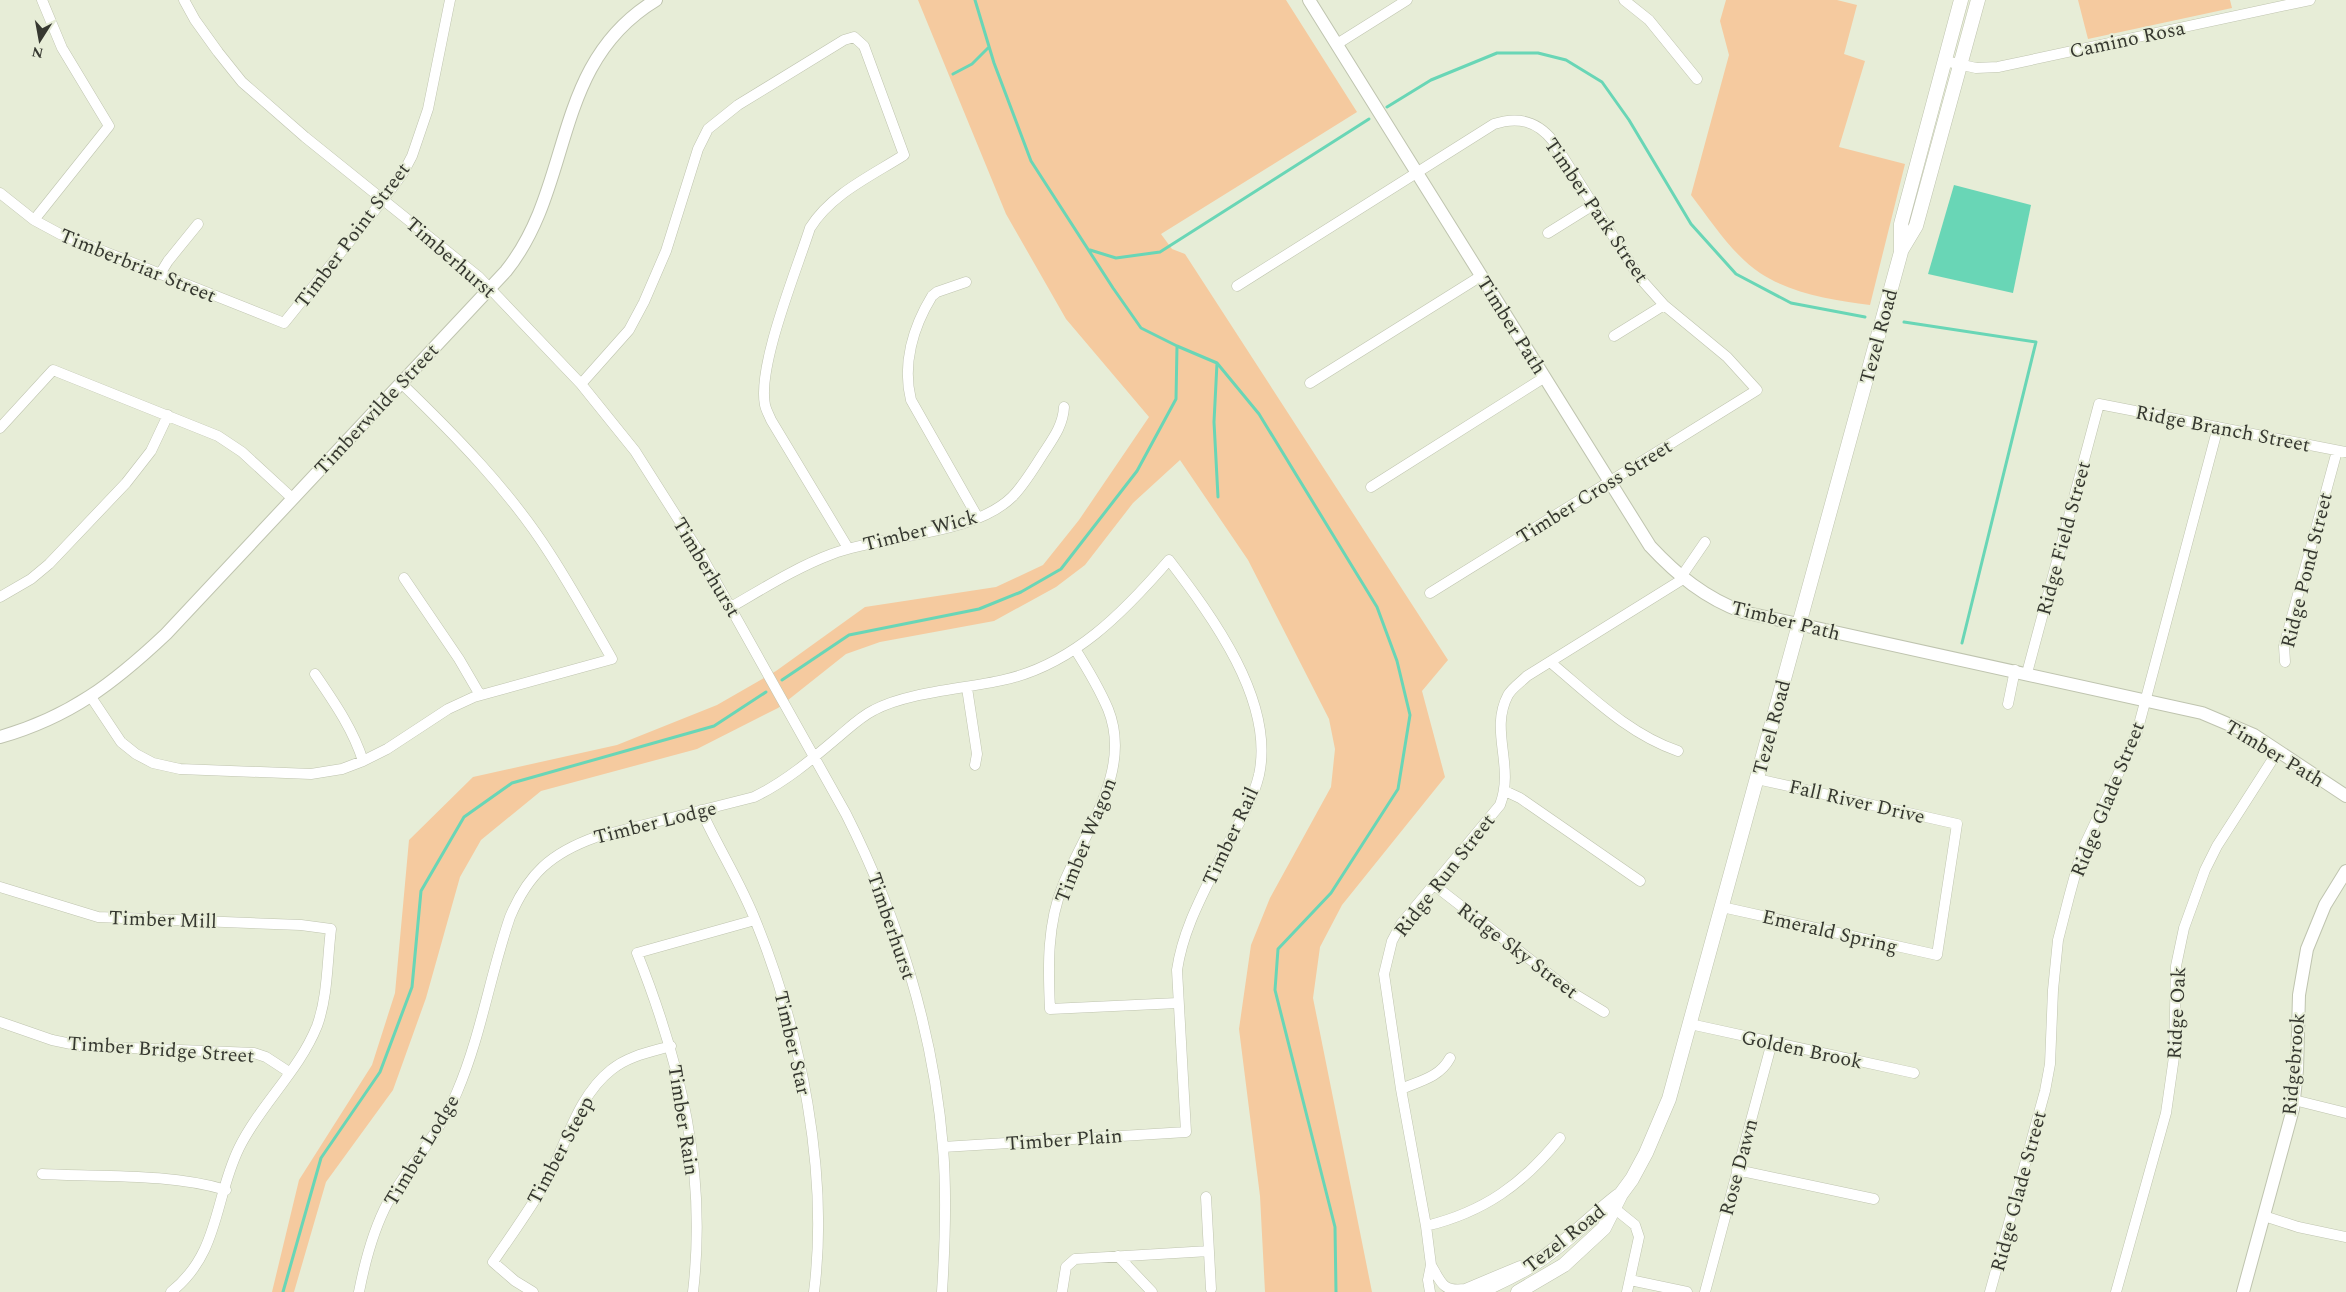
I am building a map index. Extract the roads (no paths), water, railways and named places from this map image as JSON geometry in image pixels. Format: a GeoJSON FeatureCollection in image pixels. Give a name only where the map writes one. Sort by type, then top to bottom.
{"type":"FeatureCollection","features":[{"type":"Feature","properties":{"kind":"main road","name":"Tezel Road"},"geometry":{"type":"LineString","coordinates":[[1901,252],[1900,224],[1961,0]]}},
{"type":"Feature","properties":{"kind":"main road","name":"Tezel Road"},"geometry":{"type":"LineString","coordinates":[[1478,1292],[1509,1278],[1543,1258],[1611,1206],[1632,1179],[1661,1121],[1690,1024],[1901,252],[1916,226],[1978,0]]}},
{"type":"Feature","properties":{"kind":"main road","name":"Tezel Road"},"geometry":{"type":"LineString","coordinates":[[1518,1292],[1564,1265],[1581,1251],[1604,1228],[1611,1206]]}},
{"type":"Feature","properties":{"kind":"street"},"geometry":{"type":"LineString","coordinates":[[34,220],[109,126],[62,48],[42,0]]}},
{"type":"Feature","properties":{"kind":"street","name":"Timberhurst"},"geometry":{"type":"LineString","coordinates":[[184,0],[195,20],[242,82],[305,137],[479,277],[581,384],[635,451],[731,606],[866,855],[890,912],[916,996],[935,1080],[943,1147],[945,1194],[942,1292]]}},
{"type":"Feature","properties":{"kind":"street","name":"Timber Point Street"},"geometry":{"type":"LineString","coordinates":[[284,323],[383,200],[402,173],[420,137],[450,0]]}},
{"type":"Feature","properties":{"kind":"street","name":"Timberwilde Street"},"geometry":{"type":"LineString","coordinates":[[0,737],[20,731],[70,709],[127,671],[166,634],[515,260],[535,226],[574,104],[598,53],[622,26],[656,0]]}},
{"type":"Feature","properties":{"kind":"street","name":"Timber Path"},"geometry":{"type":"LineString","coordinates":[[1309,0],[1650,546],[1682,578],[1706,596],[1731,608],[1799,625],[2202,713],[2229,723],[2278,751],[2346,796]]}},
{"type":"Feature","properties":{"kind":"street"},"geometry":{"type":"LineString","coordinates":[[1337,44],[1408,0]]}},
{"type":"Feature","properties":{"kind":"street"},"geometry":{"type":"LineString","coordinates":[[1624,0],[1649,20],[1697,79]]}},
{"type":"Feature","properties":{"kind":"street","name":"Camino Rosa"},"geometry":{"type":"LineString","coordinates":[[1945,61],[1976,68],[1998,67],[2310,0]]}},
{"type":"Feature","properties":{"kind":"street"},"geometry":{"type":"LineString","coordinates":[[581,384],[629,330],[644,302],[666,251],[698,149],[708,129],[738,105],[844,40],[854,37],[864,46],[904,155],[830,203],[819,214],[810,228],[767,363],[764,388],[765,406],[771,420],[848,548]]}},
{"type":"Feature","properties":{"kind":"street","name":"Timber Park Street"},"geometry":{"type":"LineString","coordinates":[[1237,286],[1494,124],[1509,119],[1520,120],[1538,126],[1547,134],[1639,277],[1664,305],[1727,357],[1757,390]]}},
{"type":"Feature","properties":{"kind":"street","name":"Timberbriar Street"},"geometry":{"type":"LineString","coordinates":[[0,193],[34,220],[60,234],[284,323]]}},
{"type":"Feature","properties":{"kind":"street"},"geometry":{"type":"LineString","coordinates":[[1548,233],[1593,206]]}},
{"type":"Feature","properties":{"kind":"street"},"geometry":{"type":"LineString","coordinates":[[160,274],[198,224]]}},
{"type":"Feature","properties":{"kind":"street"},"geometry":{"type":"LineString","coordinates":[[1310,383],[1481,276]]}},
{"type":"Feature","properties":{"kind":"street"},"geometry":{"type":"LineString","coordinates":[[966,282],[937,292],[930,301],[911,340],[907,378],[911,400],[978,518]]}},
{"type":"Feature","properties":{"kind":"street"},"geometry":{"type":"LineString","coordinates":[[1614,336],[1664,305]]}},
{"type":"Feature","properties":{"kind":"street"},"geometry":{"type":"LineString","coordinates":[[0,428],[53,370],[206,430],[230,443],[292,498]]}},
{"type":"Feature","properties":{"kind":"street"},"geometry":{"type":"LineString","coordinates":[[1371,487],[1545,378]]}},
{"type":"Feature","properties":{"kind":"street"},"geometry":{"type":"LineString","coordinates":[[91,696],[121,742],[144,759],[162,766],[180,769],[311,774],[342,769],[363,761],[387,749],[448,709],[480,695],[612,659],[550,553],[497,484],[445,425],[401,383]]}},
{"type":"Feature","properties":{"kind":"street","name":"Timber Cross Street"},"geometry":{"type":"LineString","coordinates":[[1430,593],[1757,390]]}},
{"type":"Feature","properties":{"kind":"street","name":"Ridge Branch Street"},"geometry":{"type":"LineString","coordinates":[[2099,404],[2342,451]]}},
{"type":"Feature","properties":{"kind":"street","name":"Ridge Field Street"},"geometry":{"type":"LineString","coordinates":[[2008,704],[2021,672],[2099,404]]}},
{"type":"Feature","properties":{"kind":"street","name":"Timber Wick"},"geometry":{"type":"LineString","coordinates":[[731,606],[806,565],[848,548],[953,526],[978,518],[998,508],[1021,487],[1062,424],[1064,407]]}},
{"type":"Feature","properties":{"kind":"street"},"geometry":{"type":"LineString","coordinates":[[0,597],[31,579],[49,564],[126,483],[151,451],[168,415]]}},
{"type":"Feature","properties":{"kind":"street","name":"Ridge Glade Street"},"geometry":{"type":"LineString","coordinates":[[1990,1292],[2045,1091],[2050,1064],[2053,990],[2058,940],[2068,897],[2081,853],[2130,750],[2218,427]]}},
{"type":"Feature","properties":{"kind":"street","name":"Ridge Pond Street"},"geometry":{"type":"LineString","coordinates":[[2285,662],[2284,646],[2342,451]]}},
{"type":"Feature","properties":{"kind":"street"},"geometry":{"type":"LineString","coordinates":[[1682,578],[1706,542]]}},
{"type":"Feature","properties":{"kind":"street","name":"Timber Lodge"},"geometry":{"type":"LineString","coordinates":[[359,1292],[369,1247],[388,1203],[444,1118],[457,1093],[466,1068],[505,930],[518,897],[529,880],[553,858],[572,845],[596,837],[745,800],[761,794],[782,782],[858,721],[886,705],[909,698],[1006,680],[1033,670],[1075,649],[1129,606],[1169,560]]}},
{"type":"Feature","properties":{"kind":"street","name":"Timber Rail"},"geometry":{"type":"LineString","coordinates":[[1169,560],[1190,588],[1232,655],[1246,682],[1257,712],[1262,738],[1261,764],[1254,789],[1187,926],[1182,942],[1177,970],[1186,1132]]}},
{"type":"Feature","properties":{"kind":"street"},"geometry":{"type":"LineString","coordinates":[[404,578],[459,659],[480,695]]}},
{"type":"Feature","properties":{"kind":"street","name":"Ridge Run Street"},"geometry":{"type":"LineString","coordinates":[[1430,1292],[1428,1280],[1431,1265],[1426,1226],[1401,1089],[1384,974],[1392,941],[1401,924],[1493,814],[1505,791],[1506,769],[1500,729],[1502,712],[1509,694],[1527,676],[1682,578]]}},
{"type":"Feature","properties":{"kind":"street","name":"Timber Wagon"},"geometry":{"type":"LineString","coordinates":[[1075,649],[1096,684],[1108,710],[1113,732],[1115,759],[1108,788],[1063,886],[1059,900],[1051,934],[1048,963],[1050,1009],[1178,1003]]}},
{"type":"Feature","properties":{"kind":"street"},"geometry":{"type":"LineString","coordinates":[[1550,662],[1632,729],[1660,745],[1678,751]]}},
{"type":"Feature","properties":{"kind":"street"},"geometry":{"type":"LineString","coordinates":[[315,674],[345,719],[358,745],[363,761]]}},
{"type":"Feature","properties":{"kind":"street"},"geometry":{"type":"LineString","coordinates":[[967,688],[977,754],[975,765]]}},
{"type":"Feature","properties":{"kind":"street","name":"Ridge Oak"},"geometry":{"type":"LineString","coordinates":[[2116,1292],[2166,1113],[2174,1057],[2176,966],[2184,928],[2205,870],[2213,854],[2278,751]]}},
{"type":"Feature","properties":{"kind":"street","name":"Fall River Drive"},"geometry":{"type":"LineString","coordinates":[[1757,779],[1957,824],[1937,955]]}},
{"type":"Feature","properties":{"kind":"street"},"geometry":{"type":"LineString","coordinates":[[1505,791],[1520,798],[1640,881]]}},
{"type":"Feature","properties":{"kind":"street","name":"Timber Star"},"geometry":{"type":"LineString","coordinates":[[701,810],[756,920],[785,1001],[800,1062],[816,1166],[818,1242],[814,1292]]}},
{"type":"Feature","properties":{"kind":"street","name":"Ridgebrook"},"geometry":{"type":"LineString","coordinates":[[2243,1292],[2294,1100],[2297,1070],[2298,995],[2302,972],[2315,927],[2325,905],[2346,871]]}},
{"type":"Feature","properties":{"kind":"street","name":"Ridge Sky Street"},"geometry":{"type":"LineString","coordinates":[[1434,885],[1576,995],[1604,1012]]}},
{"type":"Feature","properties":{"kind":"street","name":"Timber Mill"},"geometry":{"type":"LineString","coordinates":[[0,887],[98,916],[302,925],[330,929],[320,1017],[310,1040],[289,1072]]}},
{"type":"Feature","properties":{"kind":"street","name":"Emerald Spring"},"geometry":{"type":"LineString","coordinates":[[1722,907],[1937,955]]}},
{"type":"Feature","properties":{"kind":"street","name":"Timber Rain"},"geometry":{"type":"LineString","coordinates":[[693,1292],[696,1240],[694,1167],[687,1116],[671,1046],[637,953],[756,920]]}},
{"type":"Feature","properties":{"kind":"street","name":"Timber Bridge Street"},"geometry":{"type":"LineString","coordinates":[[0,1022],[52,1040],[81,1046],[254,1053],[266,1057],[289,1072]]}},
{"type":"Feature","properties":{"kind":"street","name":"Golden Brook"},"geometry":{"type":"LineString","coordinates":[[1690,1024],[1914,1074]]}},
{"type":"Feature","properties":{"kind":"street","name":"Rose Dawn"},"geometry":{"type":"LineString","coordinates":[[1705,1292],[1772,1042]]}},
{"type":"Feature","properties":{"kind":"street","name":"Timber Steep"},"geometry":{"type":"LineString","coordinates":[[533,1292],[515,1281],[493,1262],[535,1201],[582,1105],[593,1087],[624,1061],[671,1046]]}},
{"type":"Feature","properties":{"kind":"street"},"geometry":{"type":"LineString","coordinates":[[1401,1089],[1432,1076],[1446,1065],[1450,1058]]}},
{"type":"Feature","properties":{"kind":"street"},"geometry":{"type":"LineString","coordinates":[[171,1292],[193,1270],[208,1246],[240,1146],[289,1072]]}},
{"type":"Feature","properties":{"kind":"street"},"geometry":{"type":"LineString","coordinates":[[2294,1100],[2346,1113]]}},
{"type":"Feature","properties":{"kind":"street","name":"Timber Plain"},"geometry":{"type":"LineString","coordinates":[[943,1147],[1186,1132]]}},
{"type":"Feature","properties":{"kind":"street"},"geometry":{"type":"LineString","coordinates":[[1426,1226],[1470,1212],[1496,1198],[1529,1173],[1560,1138]]}},
{"type":"Feature","properties":{"kind":"street"},"geometry":{"type":"LineString","coordinates":[[1737,1170],[1874,1199]]}},
{"type":"Feature","properties":{"kind":"street"},"geometry":{"type":"LineString","coordinates":[[42,1174],[179,1180],[226,1190]]}},
{"type":"Feature","properties":{"kind":"street"},"geometry":{"type":"LineString","coordinates":[[1206,1197],[1211,1290]]}},
{"type":"Feature","properties":{"kind":"street"},"geometry":{"type":"LineString","coordinates":[[1611,1206],[1634,1225],[1639,1237],[1627,1292]]}},
{"type":"Feature","properties":{"kind":"street"},"geometry":{"type":"LineString","coordinates":[[2264,1216],[2298,1227],[2346,1237]]}},
{"type":"Feature","properties":{"kind":"street"},"geometry":{"type":"LineString","coordinates":[[1071,1292],[1062,1287],[1066,1267],[1070,1261],[1081,1258],[1209,1250]]}},
{"type":"Feature","properties":{"kind":"street"},"geometry":{"type":"LineString","coordinates":[[1118,1256],[1152,1292]]}},
{"type":"Feature","properties":{"kind":"street","name":"Ridge Run Street"},"geometry":{"type":"LineString","coordinates":[[1431,1265],[1443,1285],[1448,1289],[1456,1290],[1465,1289],[1543,1258]]}},
{"type":"Feature","properties":{"kind":"street"},"geometry":{"type":"LineString","coordinates":[[1630,1280],[1687,1292]]}},
{"type":"Feature","properties":{"kind":"water"},"geometry":{"type":"Polygon","coordinates":[[[1954,185],[2031,205],[2013,293],[1928,274],[1954,185]]]}},
{"type":"Feature","properties":{"kind":"waterway"},"geometry":{"type":"LineString","coordinates":[[975,0],[994,63],[1031,161],[1141,328],[1217,363],[1259,414],[1377,607],[1397,661],[1410,715],[1398,789],[1331,893],[1278,949],[1275,990],[1335,1227],[1336,1292]]}},
{"type":"Feature","properties":{"kind":"waterway"},"geometry":{"type":"LineString","coordinates":[[953,74],[972,64],[989,47]]}},
{"type":"Feature","properties":{"kind":"waterway"},"geometry":{"type":"LineString","coordinates":[[1387,107],[1431,80],[1497,53],[1538,53],[1566,60],[1602,82],[1629,120],[1691,224],[1736,274],[1791,303],[1865,317]]}},
{"type":"Feature","properties":{"kind":"waterway"},"geometry":{"type":"LineString","coordinates":[[1090,250],[1116,258],[1160,252],[1369,119]]}},
{"type":"Feature","properties":{"kind":"waterway"},"geometry":{"type":"LineString","coordinates":[[1904,322],[2036,342],[1962,643]]}},
{"type":"Feature","properties":{"kind":"waterway"},"geometry":{"type":"LineString","coordinates":[[782,680],[849,635],[979,609],[1021,592],[1061,569],[1137,471],[1176,399],[1177,346]]}},
{"type":"Feature","properties":{"kind":"waterway"},"geometry":{"type":"LineString","coordinates":[[1217,363],[1214,422],[1218,497]]}},
{"type":"Feature","properties":{"kind":"waterway"},"geometry":{"type":"LineString","coordinates":[[283,1292],[321,1158],[380,1072],[412,987],[421,891],[464,817],[512,783],[714,726],[766,692]]}}]}
